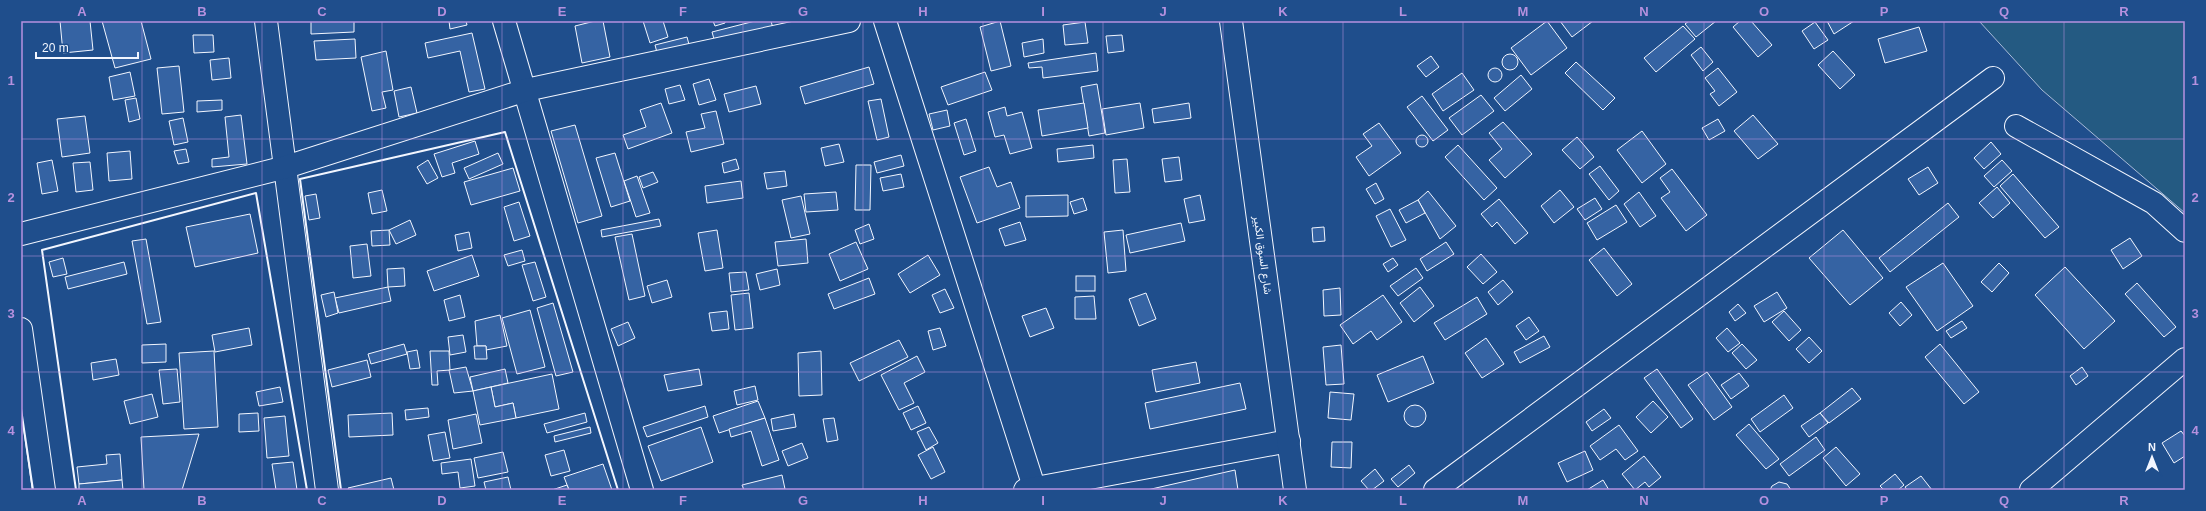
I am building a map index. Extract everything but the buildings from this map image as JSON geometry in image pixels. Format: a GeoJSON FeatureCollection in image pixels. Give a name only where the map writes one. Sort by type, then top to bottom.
{"type":"FeatureCollection","features":[{"type":"Feature","properties":{"kind":"street"},"geometry":{"type":"LineString","coordinates":[[266,21],[327,490]]}},
{"type":"Feature","properties":{"kind":"street"},"geometry":{"type":"LineString","coordinates":[[504,21],[526,90],[642,490]]}},
{"type":"Feature","properties":{"kind":"street"},"geometry":{"type":"LineString","coordinates":[[21,234],[286,167],[526,90],[849,21]]}},
{"type":"Feature","properties":{"kind":"street"},"geometry":{"type":"LineString","coordinates":[[885,21],[1032,489],[1289,441]]}},
{"type":"Feature","properties":{"kind":"street","name":"شارع السوق الكبير"},"geometry":{"type":"LineString","coordinates":[[1231,21],[1295,490]]}},
{"type":"Feature","properties":{"kind":"street"},"geometry":{"type":"LineString","coordinates":[[1435,490],[1993,78]]}},
{"type":"Feature","properties":{"kind":"street"},"geometry":{"type":"LineString","coordinates":[[2016,126],[2154,203],[2185,231]]}},
{"type":"Feature","properties":{"kind":"street"},"geometry":{"type":"LineString","coordinates":[[21,329],[44,490]]}},
{"type":"Feature","properties":{"kind":"street"},"geometry":{"type":"LineString","coordinates":[[2031,490],[2185,359]]}},
{"type":"Feature","properties":{"kind":"shaded area"},"geometry":{"type":"Polygon","coordinates":[[[1979,21],[2185,21],[2185,213],[2042,90],[1979,21]]]}},
{"type":"Feature","properties":{"kind":"wall"},"geometry":{"type":"LineString","coordinates":[[341,490],[300,179],[505,132],[618,490]]}},
{"type":"Feature","properties":{"kind":"wall"},"geometry":{"type":"LineString","coordinates":[[76,490],[42,250],[256,193],[307,490]]}},
{"type":"Feature","properties":{"kind":"wall"},"geometry":{"type":"LineString","coordinates":[[21,409],[33,490]]}}]}
